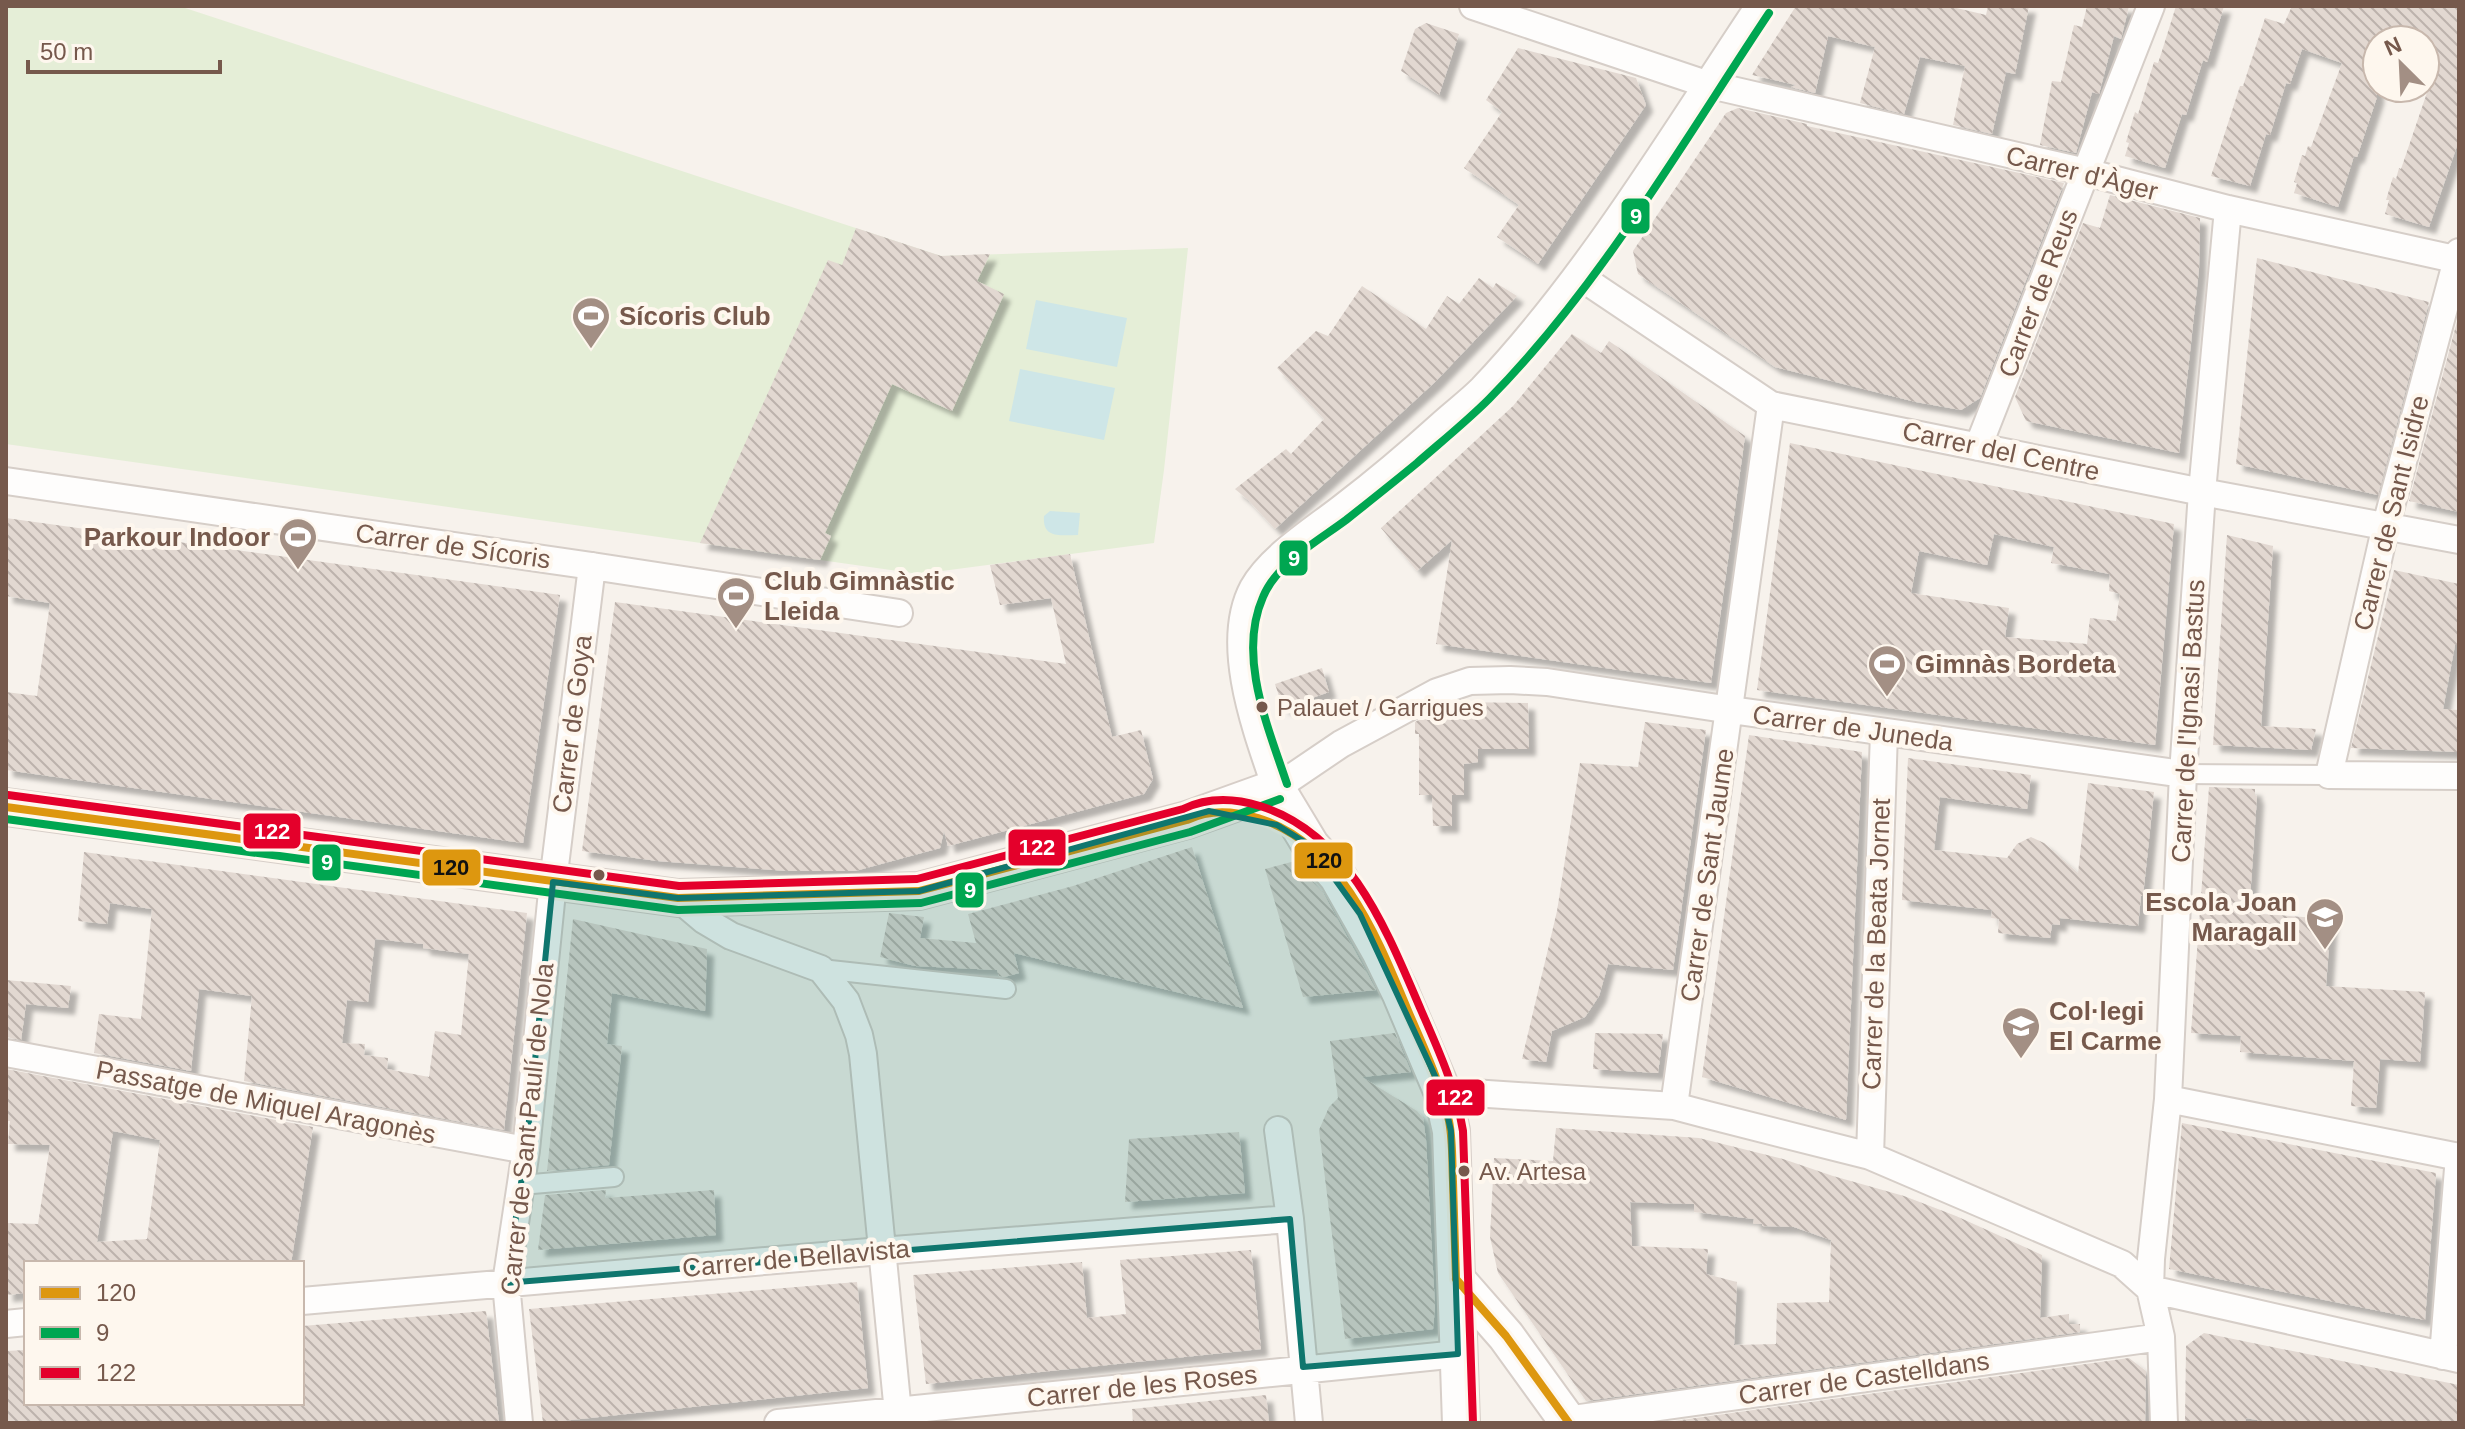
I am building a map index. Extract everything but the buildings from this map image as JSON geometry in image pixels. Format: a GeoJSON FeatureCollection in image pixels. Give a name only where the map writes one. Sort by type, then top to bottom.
{"type":"FeatureCollection","features":[{"type":"Feature","properties":{"kind":"main road"},"geometry":{"type":"LineString","coordinates":[[6,807],[678,898],[919,891],[1187,820],[1276,788],[1311,846],[1338,877],[1360,914],[1400,992],[1442,1091],[1451,1131],[1461,1423]]}},
{"type":"Feature","properties":{"kind":"main road"},"geometry":{"type":"LineString","coordinates":[[1209,811],[1243,814],[1277,825],[1311,846]]}},
{"type":"Feature","properties":{"kind":"main road"},"geometry":{"type":"LineString","coordinates":[[1456,1279],[1506,1336],[1568,1421]]}},
{"type":"Feature","properties":{"kind":"street","name":"Carrer d'Àger"},"geometry":{"type":"LineString","coordinates":[[1473,6],[1706,84],[2086,172],[2228,209],[2458,257]]}},
{"type":"Feature","properties":{"kind":"street"},"geometry":{"type":"LineString","coordinates":[[1276,788],[1256,725],[1242,658],[1242,634],[1253,588],[1271,565],[1386,474],[1481,390],[1579,276],[1759,6]]}},
{"type":"Feature","properties":{"kind":"street","name":"Carrer de Reus"},"geometry":{"type":"LineString","coordinates":[[1978,447],[2151,6]]}},
{"type":"Feature","properties":{"kind":"street","name":"Carrer de l'Ignasi Bastus"},"geometry":{"type":"LineString","coordinates":[[2164,1423],[2161,1337],[2150,1289],[2168,1099],[2183,774],[2202,492],[2228,209]]}},
{"type":"Feature","properties":{"kind":"street","name":"Carrer de Sant Isidre"},"geometry":{"type":"LineString","coordinates":[[2329,775],[2386,525],[2458,257]]}},
{"type":"Feature","properties":{"kind":"street","name":"Carrer del Centre"},"geometry":{"type":"LineString","coordinates":[[1579,276],[1771,405],[2459,540]]}},
{"type":"Feature","properties":{"kind":"street","name":"Carrer de Sant Jaume"},"geometry":{"type":"LineString","coordinates":[[1674,1106],[1771,405]]}},
{"type":"Feature","properties":{"kind":"street","name":"Carrer de Sícoris"},"geometry":{"type":"LineString","coordinates":[[6,481],[899,613]]}},
{"type":"Feature","properties":{"kind":"street","name":"Carrer de Goya"},"geometry":{"type":"LineString","coordinates":[[553,882],[592,566]]}},
{"type":"Feature","properties":{"kind":"street","name":"Carrer de Juneda"},"geometry":{"type":"LineString","coordinates":[[1276,788],[1341,744],[1437,692],[1470,681],[1547,682],[2183,774],[2459,776]]}},
{"type":"Feature","properties":{"kind":"street","name":"Carrer de la Beata Jornet"},"geometry":{"type":"LineString","coordinates":[[1870,1156],[1884,732]]}},
{"type":"Feature","properties":{"kind":"street","name":"Carrer de Sant Paulí de Nola"},"geometry":{"type":"LineString","coordinates":[[519,1423],[506,1283],[526,1150],[553,882]]}},
{"type":"Feature","properties":{"kind":"street"},"geometry":{"type":"LineString","coordinates":[[678,898],[704,920],[731,936],[821,969],[1006,989]]}},
{"type":"Feature","properties":{"kind":"street"},"geometry":{"type":"LineString","coordinates":[[821,969],[846,1001],[859,1035],[899,1418]]}},
{"type":"Feature","properties":{"kind":"street","name":"Passatge de Miquel Aragonès"},"geometry":{"type":"LineString","coordinates":[[6,1053],[526,1150]]}},
{"type":"Feature","properties":{"kind":"street"},"geometry":{"type":"LineString","coordinates":[[1442,1091],[1674,1106],[1870,1156],[2122,1264],[2150,1289],[2451,1358],[2459,1156],[2168,1099]]}},
{"type":"Feature","properties":{"kind":"street"},"geometry":{"type":"LineString","coordinates":[[1278,1130],[1290,1219],[1309,1423]]}},
{"type":"Feature","properties":{"kind":"street"},"geometry":{"type":"LineString","coordinates":[[521,1185],[614,1177]]}},
{"type":"Feature","properties":{"kind":"street","name":"Carrer de Bellavista"},"geometry":{"type":"LineString","coordinates":[[304,1301],[1290,1219]]}},
{"type":"Feature","properties":{"kind":"street","name":"Carrer de Castelldans"},"geometry":{"type":"LineString","coordinates":[[1568,1421],[2161,1337]]}},
{"type":"Feature","properties":{"kind":"street","name":"Carrer de les Roses"},"geometry":{"type":"LineString","coordinates":[[778,1423],[899,1418],[1303,1367],[1458,1354]]}},
{"type":"Feature","properties":{"kind":"highlighted area"},"geometry":{"type":"Polygon","coordinates":[[[1209,811],[1277,825],[1311,846],[1360,914],[1442,1091],[1451,1131],[1458,1354],[1303,1367],[1290,1219],[506,1283],[526,1150],[553,882],[678,898],[919,891],[1209,811]]]}},
{"type":"Feature","properties":{"kind":"green space","name":"Sícoris Club"},"geometry":{"type":"Polygon","coordinates":[[[6,6],[179,6],[941,256],[1188,248],[1154,543],[919,574],[6,444],[6,6]]]}},
{"type":"Feature","properties":{"kind":"water"},"geometry":{"type":"Polygon","coordinates":[[[1036,300],[1127,318],[1117,367],[1026,349],[1036,300]]]}},
{"type":"Feature","properties":{"kind":"water"},"geometry":{"type":"Polygon","coordinates":[[[1020,369],[1115,388],[1104,440],[1009,421],[1020,369]]]}},
{"type":"Feature","properties":{"kind":"water"},"geometry":{"type":"Polygon","coordinates":[[[1050,511],[1080,513],[1078,535],[1049,532],[1044,516],[1050,511]]]}},
{"type":"Feature","properties":{"kind":"transit line","name":"9"},"geometry":{"type":"LineString","coordinates":[[1287,784],[1264,715],[1254,667],[1256,620],[1269,585],[1288,563],[1373,499],[1463,423],[1529,356],[1638,213],[1769,13]]}},
{"type":"Feature","properties":{"kind":"transit line","name":"122"},"geometry":{"type":"LineString","coordinates":[[8,795],[679,886],[917,879],[1202,802],[1231,800],[1260,806],[1291,820],[1318,839],[1342,862],[1362,889],[1394,949],[1451,1084],[1463,1131],[1473,1423]]}},
{"type":"Feature","properties":{"kind":"transit line","name":"9"},"geometry":{"type":"LineString","coordinates":[[6,819],[678,910],[921,903],[1190,832],[1280,799]]}},
{"type":"Feature","properties":{"kind":"transit line","name":"120"},"geometry":{"type":"LineString","coordinates":[[6,807],[678,898],[919,891],[1205,814],[1231,813],[1258,818],[1287,831],[1313,849],[1335,872],[1370,926],[1397,984],[1437,1079],[1449,1121],[1456,1279]]}},
{"type":"Feature","properties":{"kind":"transit line","name":"120"},"geometry":{"type":"LineString","coordinates":[[1456,1279],[1506,1336],[1569,1423]]}},
{"type":"Feature","properties":{"kind":"place","name":"Sícoris Club"},"geometry":{"type":"Point","coordinates":[591,350]}},
{"type":"Feature","properties":{"kind":"place","name":"Parkour Indoor"},"geometry":{"type":"Point","coordinates":[298,571]}},
{"type":"Feature","properties":{"kind":"place","name":"Club Gimnàstic Lleida"},"geometry":{"type":"Point","coordinates":[736,630]}},
{"type":"Feature","properties":{"kind":"place","name":"Gimnàs Bordeta"},"geometry":{"type":"Point","coordinates":[1887,698]}},
{"type":"Feature","properties":{"kind":"place","name":"Palauet / Garrigues"},"geometry":{"type":"Point","coordinates":[1262,707]}},
{"type":"Feature","properties":{"kind":"place","name":"Escola Joan Maragall"},"geometry":{"type":"Point","coordinates":[2325,951]}},
{"type":"Feature","properties":{"kind":"place","name":"Col·legi El Carme"},"geometry":{"type":"Point","coordinates":[2021,1060]}},
{"type":"Feature","properties":{"kind":"place","name":"Av. Artesa"},"geometry":{"type":"Point","coordinates":[1464,1171]}}]}
